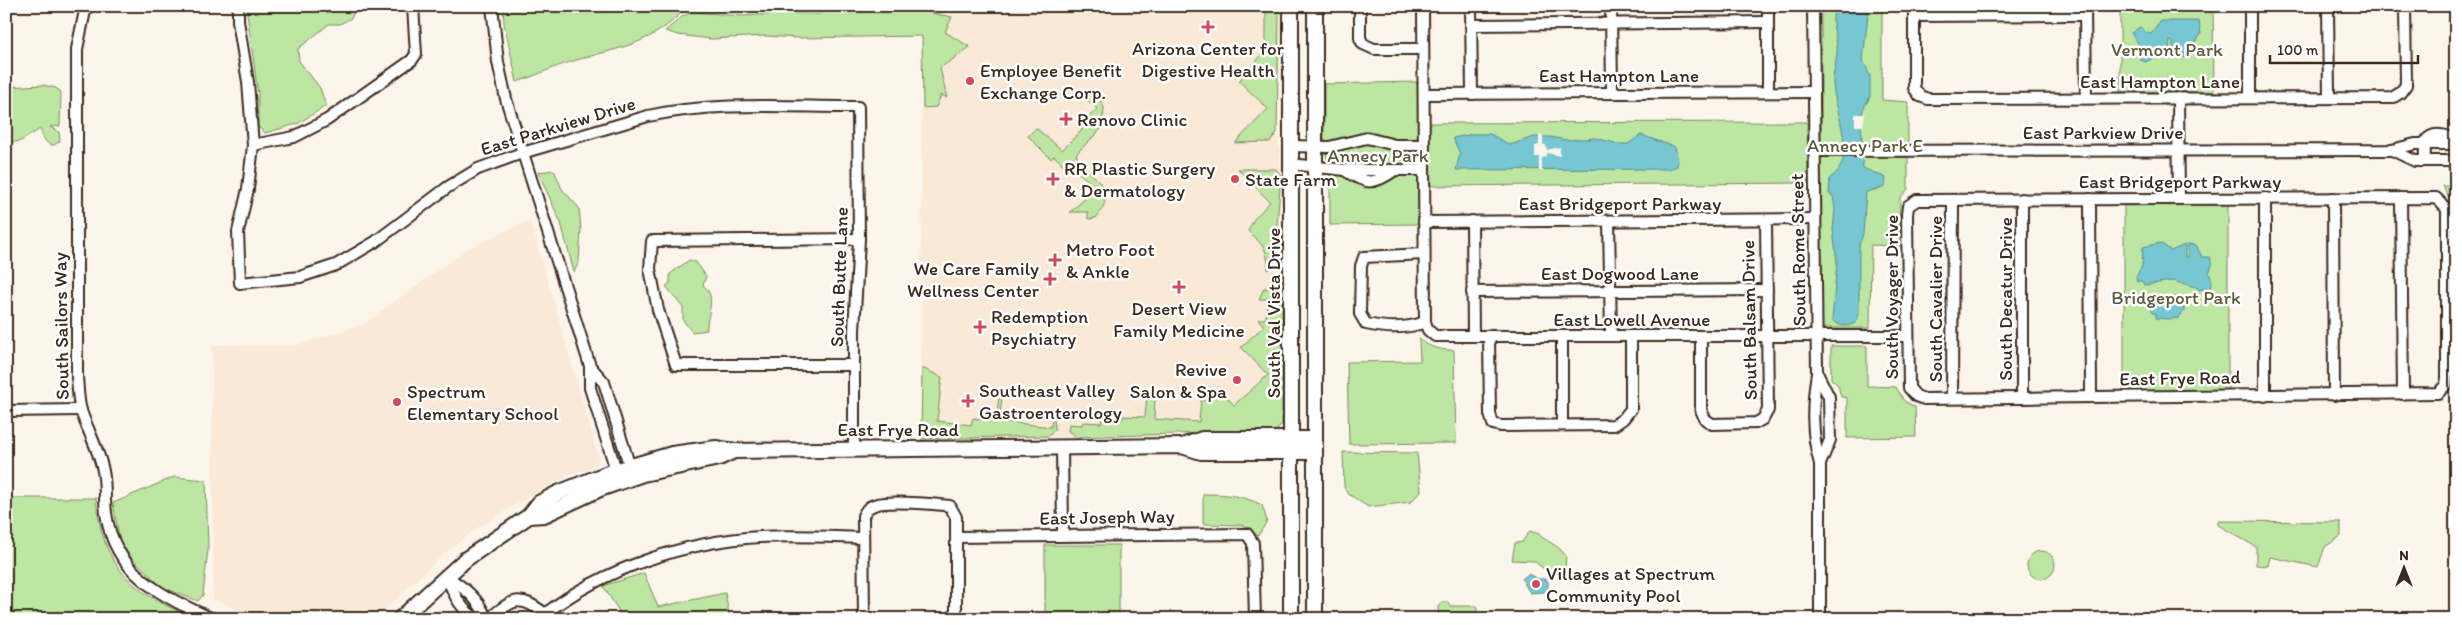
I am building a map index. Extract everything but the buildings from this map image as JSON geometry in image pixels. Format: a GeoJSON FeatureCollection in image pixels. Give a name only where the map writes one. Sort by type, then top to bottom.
{"type":"FeatureCollection","features":[{"type":"Feature","properties":{"kind":"main road","name":"South Val Vista Drive"},"geometry":{"type":"LineString","coordinates":[[1291,6],[1292,618]]}},
{"type":"Feature","properties":{"kind":"main road"},"geometry":{"type":"LineString","coordinates":[[1314,6],[1314,619]]}},
{"type":"Feature","properties":{"kind":"main road","name":"East Frye Road"},"geometry":{"type":"LineString","coordinates":[[446,577],[480,548],[529,516],[544,515],[624,474],[719,458],[734,451],[854,448],[1182,446],[1202,439],[1315,446]]}},
{"type":"Feature","properties":{"kind":"main road"},"geometry":{"type":"LineString","coordinates":[[405,617],[446,577]]}},
{"type":"Feature","properties":{"kind":"street","name":"South Sailors Way"},"geometry":{"type":"LineString","coordinates":[[86,6],[77,49],[77,377],[81,410],[92,436],[103,472],[106,514],[114,545],[146,583],[169,600],[213,619]]}},
{"type":"Feature","properties":{"kind":"street"},"geometry":{"type":"LineString","coordinates":[[238,6],[238,21],[251,115],[253,146],[294,138],[328,120],[412,60],[416,54],[413,6]]}},
{"type":"Feature","properties":{"kind":"street"},"geometry":{"type":"LineString","coordinates":[[492,6],[498,62],[522,153],[590,366],[590,388],[624,474]]}},
{"type":"Feature","properties":{"kind":"street"},"geometry":{"type":"LineString","coordinates":[[1360,6],[1360,38],[1363,44],[1374,49],[1423,49]]}},
{"type":"Feature","properties":{"kind":"street"},"geometry":{"type":"LineString","coordinates":[[1423,6],[1425,322],[1413,327],[1379,327],[1366,324],[1360,314],[1361,266],[1364,257],[1424,254]]}},
{"type":"Feature","properties":{"kind":"street"},"geometry":{"type":"LineString","coordinates":[[1471,6],[1472,94]]}},
{"type":"Feature","properties":{"kind":"street"},"geometry":{"type":"LineString","coordinates":[[1611,6],[1612,93]]}},
{"type":"Feature","properties":{"kind":"street"},"geometry":{"type":"LineString","coordinates":[[1768,6],[1768,92]]}},
{"type":"Feature","properties":{"kind":"street","name":"South Rome Street"},"geometry":{"type":"LineString","coordinates":[[1813,6],[1817,336],[1817,372],[1813,397],[1813,441],[1820,464],[1820,619]]}},
{"type":"Feature","properties":{"kind":"street"},"geometry":{"type":"LineString","coordinates":[[2250,6],[2250,98]]}},
{"type":"Feature","properties":{"kind":"street"},"geometry":{"type":"LineString","coordinates":[[2328,6],[2329,98]]}},
{"type":"Feature","properties":{"kind":"street","name":"East Hampton Lane"},"geometry":{"type":"LineString","coordinates":[[1914,11],[1914,88],[1920,96],[1928,99],[2392,98],[2400,93],[2406,85],[2405,6]]}},
{"type":"Feature","properties":{"kind":"street"},"geometry":{"type":"LineString","coordinates":[[1914,11],[2085,11],[2086,98]]}},
{"type":"Feature","properties":{"kind":"street"},"geometry":{"type":"LineString","coordinates":[[1471,25],[1768,22]]}},
{"type":"Feature","properties":{"kind":"street","name":"East Hampton Lane"},"geometry":{"type":"LineString","coordinates":[[1424,94],[1814,92]]}},
{"type":"Feature","properties":{"kind":"street"},"geometry":{"type":"LineString","coordinates":[[2178,98],[2179,199]]}},
{"type":"Feature","properties":{"kind":"street","name":"East Parkview Drive"},"geometry":{"type":"LineString","coordinates":[[253,146],[248,189],[238,232],[240,283],[300,277],[336,266],[375,242],[448,187],[478,169],[522,153],[670,112],[743,107],[858,107]]}},
{"type":"Feature","properties":{"kind":"street","name":"South Butte Lane"},"geometry":{"type":"LineString","coordinates":[[854,448],[854,365],[859,239],[858,107]]}},
{"type":"Feature","properties":{"kind":"street"},"geometry":{"type":"LineString","coordinates":[[2425,161],[2425,144],[2433,136],[2447,136],[2456,140]]}},
{"type":"Feature","properties":{"kind":"street"},"geometry":{"type":"LineString","coordinates":[[1291,146],[1334,146],[1367,138],[1395,146],[1424,146]]}},
{"type":"Feature","properties":{"kind":"street","name":"East Parkview Drive"},"geometry":{"type":"LineString","coordinates":[[1814,151],[2392,150],[2415,144],[2456,144]]}},
{"type":"Feature","properties":{"kind":"street","name":"East Parkview Drive"},"geometry":{"type":"LineString","coordinates":[[2392,150],[2415,161],[2456,161]]}},
{"type":"Feature","properties":{"kind":"street"},"geometry":{"type":"LineString","coordinates":[[1291,164],[1345,170],[1424,170]]}},
{"type":"Feature","properties":{"kind":"street"},"geometry":{"type":"LineString","coordinates":[[2265,198],[2266,396]]}},
{"type":"Feature","properties":{"kind":"street"},"geometry":{"type":"LineString","coordinates":[[2332,198],[2334,395]]}},
{"type":"Feature","properties":{"kind":"street"},"geometry":{"type":"LineString","coordinates":[[2401,198],[2403,394]]}},
{"type":"Feature","properties":{"kind":"street","name":"East Bridgeport Parkway"},"geometry":{"type":"LineString","coordinates":[[1917,200],[2436,198],[2447,209],[2447,377],[2443,390]]}},
{"type":"Feature","properties":{"kind":"street","name":"South Decatur Drive"},"geometry":{"type":"LineString","coordinates":[[2022,199],[2022,398]]}},
{"type":"Feature","properties":{"kind":"street"},"geometry":{"type":"LineString","coordinates":[[2090,199],[2091,397]]}},
{"type":"Feature","properties":{"kind":"street","name":"South Voyager Drive"},"geometry":{"type":"LineString","coordinates":[[1916,396],[1909,388],[1908,380],[1907,215],[1908,206],[1917,200]]}},
{"type":"Feature","properties":{"kind":"street","name":"South Cavalier Drive"},"geometry":{"type":"LineString","coordinates":[[1952,398],[1953,200]]}},
{"type":"Feature","properties":{"kind":"street","name":"South Balsam Drive"},"geometry":{"type":"LineString","coordinates":[[1701,336],[1701,410],[1705,419],[1712,424],[1756,423],[1763,419],[1768,410],[1766,220]]}},
{"type":"Feature","properties":{"kind":"street","name":"East Bridgeport Parkway"},"geometry":{"type":"LineString","coordinates":[[1424,222],[1815,220]]}},
{"type":"Feature","properties":{"kind":"street"},"geometry":{"type":"LineString","coordinates":[[1609,221],[1611,336]]}},
{"type":"Feature","properties":{"kind":"street"},"geometry":{"type":"LineString","coordinates":[[1472,222],[1473,336]]}},
{"type":"Feature","properties":{"kind":"street"},"geometry":{"type":"LineString","coordinates":[[854,365],[676,365],[658,310],[650,269],[652,241],[859,239]]}},
{"type":"Feature","properties":{"kind":"street","name":"East Dogwood Lane"},"geometry":{"type":"LineString","coordinates":[[1472,292],[1767,290]]}},
{"type":"Feature","properties":{"kind":"street","name":"East Lowell Avenue"},"geometry":{"type":"LineString","coordinates":[[1425,322],[1428,330],[1435,336],[1908,336]]}},
{"type":"Feature","properties":{"kind":"street"},"geometry":{"type":"LineString","coordinates":[[1489,336],[1490,414],[1493,424],[1614,425],[1623,419],[1630,409],[1631,336]]}},
{"type":"Feature","properties":{"kind":"street"},"geometry":{"type":"LineString","coordinates":[[1562,336],[1562,425]]}},
{"type":"Feature","properties":{"kind":"street","name":"South Rome Street"},"geometry":{"type":"LineString","coordinates":[[1817,372],[1829,397],[1830,440],[1820,464]]}},
{"type":"Feature","properties":{"kind":"street","name":"East Frye Road"},"geometry":{"type":"LineString","coordinates":[[1916,396],[1924,399],[2266,396],[2430,394],[2443,390]]}},
{"type":"Feature","properties":{"kind":"street"},"geometry":{"type":"LineString","coordinates":[[6,411],[81,410]]}},
{"type":"Feature","properties":{"kind":"street"},"geometry":{"type":"LineString","coordinates":[[1062,447],[1063,534]]}},
{"type":"Feature","properties":{"kind":"street"},"geometry":{"type":"LineString","coordinates":[[864,619],[863,516],[867,508],[876,504],[937,504],[950,506],[956,517],[956,619]]}},
{"type":"Feature","properties":{"kind":"street","name":"East Joseph Way"},"geometry":{"type":"LineString","coordinates":[[956,537],[1063,534],[1247,534],[1253,543],[1255,619]]}},
{"type":"Feature","properties":{"kind":"street"},"geometry":{"type":"LineString","coordinates":[[446,577],[465,588],[483,609],[488,619],[509,602],[520,600],[530,602],[546,616],[561,601],[621,570],[699,546],[760,537],[863,538]]}},
{"type":"Feature","properties":{"kind":"street"},"geometry":{"type":"LineString","coordinates":[[446,577],[454,597],[473,617],[479,619]]}},
{"type":"Feature","properties":{"kind":"shaded area"},"geometry":{"type":"Polygon","coordinates":[[[922,6],[1281,6],[1282,52],[1276,97],[1282,194],[1277,233],[1277,265],[1282,293],[1282,421],[1276,431],[921,439],[922,6]]]}},
{"type":"Feature","properties":{"kind":"shaded area","name":"Spectrum Elementary School"},"geometry":{"type":"Polygon","coordinates":[[[530,220],[599,459],[596,467],[571,474],[474,530],[445,553],[375,619],[258,619],[213,599],[212,345],[298,345],[364,324],[467,249],[530,220]]]}},
{"type":"Feature","properties":{"kind":"green space"},"geometry":{"type":"Polygon","coordinates":[[[246,6],[355,6],[355,11],[351,18],[340,24],[329,24],[298,49],[299,61],[320,88],[326,106],[297,124],[265,133],[258,127],[258,94],[246,6]]]}},
{"type":"Feature","properties":{"kind":"green space"},"geometry":{"type":"Polygon","coordinates":[[[503,6],[662,6],[682,12],[655,33],[627,46],[564,64],[517,82],[504,23],[503,6]]]}},
{"type":"Feature","properties":{"kind":"green space"},"geometry":{"type":"Polygon","coordinates":[[[922,6],[922,11],[952,17],[945,32],[970,47],[940,68],[947,98],[941,95],[936,107],[923,108],[922,36],[798,38],[765,36],[711,39],[678,35],[665,31],[683,16],[693,12],[744,16],[788,13],[819,14],[835,8],[922,6]]]}},
{"type":"Feature","properties":{"kind":"green space"},"geometry":{"type":"Polygon","coordinates":[[[1266,6],[1279,9],[1277,133],[1270,142],[1235,143],[1268,109],[1239,81],[1266,50],[1266,6]]]}},
{"type":"Feature","properties":{"kind":"green space","name":"Annecy Park E"},"geometry":{"type":"Polygon","coordinates":[[[1821,6],[1882,6],[1882,100],[1908,102],[1908,189],[1900,198],[1899,246],[1871,245],[1870,328],[1821,328],[1821,6]]]}},
{"type":"Feature","properties":{"kind":"green space","name":"Vermont Park"},"geometry":{"type":"Polygon","coordinates":[[[2120,6],[2213,6],[2214,92],[2120,92],[2120,6]]]}},
{"type":"Feature","properties":{"kind":"green space","name":"Annecy Park"},"geometry":{"type":"Polygon","coordinates":[[[1417,82],[1419,123],[1807,122],[1808,183],[1420,186],[1420,224],[1330,225],[1330,182],[1324,138],[1324,84],[1417,82]]]}},
{"type":"Feature","properties":{"kind":"green space"},"geometry":{"type":"Polygon","coordinates":[[[43,85],[56,88],[61,92],[60,126],[50,127],[59,132],[60,141],[54,145],[48,144],[40,129],[21,141],[6,143],[6,87],[43,85]]]}},
{"type":"Feature","properties":{"kind":"green space"},"geometry":{"type":"Polygon","coordinates":[[[1076,89],[1092,92],[1100,98],[1104,108],[1102,128],[1076,154],[1080,162],[1104,188],[1106,196],[1096,218],[1088,219],[1088,212],[1070,212],[1097,188],[1074,169],[1071,172],[1054,156],[1051,159],[1028,136],[1036,128],[1062,150],[1082,130],[1079,127],[1097,109],[1076,89]]]}},
{"type":"Feature","properties":{"kind":"green space"},"geometry":{"type":"Polygon","coordinates":[[[1238,169],[1276,169],[1281,175],[1274,265],[1268,270],[1264,248],[1248,231],[1254,219],[1270,202],[1238,169]]]}},
{"type":"Feature","properties":{"kind":"green space"},"geometry":{"type":"Polygon","coordinates":[[[554,170],[562,189],[579,208],[581,229],[579,262],[574,272],[561,223],[538,172],[554,170]]]}},
{"type":"Feature","properties":{"kind":"green space"},"geometry":{"type":"Polygon","coordinates":[[[2443,186],[2456,186],[2456,211],[2443,186]]]}},
{"type":"Feature","properties":{"kind":"green space","name":"Bridgeport Park"},"geometry":{"type":"Polygon","coordinates":[[[2228,202],[2228,391],[2124,392],[2124,203],[2228,202]]]}},
{"type":"Feature","properties":{"kind":"green space"},"geometry":{"type":"Polygon","coordinates":[[[689,260],[696,262],[706,276],[703,285],[710,295],[711,301],[707,330],[692,332],[683,320],[683,308],[666,286],[670,283],[670,274],[689,260]]]}},
{"type":"Feature","properties":{"kind":"green space"},"geometry":{"type":"Polygon","coordinates":[[[1264,288],[1275,288],[1282,293],[1282,424],[1276,431],[1077,437],[1068,431],[1069,424],[1082,425],[1083,422],[1101,423],[1102,418],[1122,420],[1123,416],[1145,417],[1147,395],[1155,396],[1154,419],[1199,422],[1201,400],[1206,400],[1217,390],[1220,393],[1222,392],[1234,405],[1268,375],[1241,347],[1264,326],[1258,319],[1266,319],[1267,299],[1259,299],[1264,288]]]}},
{"type":"Feature","properties":{"kind":"green space"},"geometry":{"type":"Polygon","coordinates":[[[1419,339],[1435,348],[1454,350],[1456,443],[1349,444],[1347,362],[1420,361],[1419,339]]]}},
{"type":"Feature","properties":{"kind":"green space"},"geometry":{"type":"Polygon","coordinates":[[[1831,346],[1867,346],[1867,386],[1896,387],[1904,401],[1915,407],[1916,437],[1847,438],[1847,398],[1841,397],[1838,385],[1831,379],[1831,346]]]}},
{"type":"Feature","properties":{"kind":"green space"},"geometry":{"type":"Polygon","coordinates":[[[922,368],[942,377],[937,421],[971,425],[973,418],[996,421],[1000,389],[1003,390],[999,421],[1051,427],[1053,409],[1055,429],[1049,436],[921,439],[922,368]]]}},
{"type":"Feature","properties":{"kind":"green space"},"geometry":{"type":"Polygon","coordinates":[[[1343,452],[1417,453],[1421,491],[1411,502],[1368,507],[1347,493],[1344,487],[1343,452]]]}},
{"type":"Feature","properties":{"kind":"green space"},"geometry":{"type":"Polygon","coordinates":[[[174,477],[206,480],[208,549],[203,595],[198,601],[162,587],[131,557],[120,542],[113,503],[174,477]]]}},
{"type":"Feature","properties":{"kind":"green space"},"geometry":{"type":"Polygon","coordinates":[[[1203,494],[1233,496],[1255,502],[1262,505],[1267,521],[1258,536],[1242,525],[1203,524],[1203,494]]]}},
{"type":"Feature","properties":{"kind":"green space"},"geometry":{"type":"Polygon","coordinates":[[[6,498],[96,498],[99,523],[105,543],[114,561],[125,575],[138,588],[155,599],[196,619],[6,619],[6,498]]]}},
{"type":"Feature","properties":{"kind":"green space"},"geometry":{"type":"Polygon","coordinates":[[[2218,521],[2341,522],[2341,536],[2325,547],[2318,567],[2270,557],[2268,566],[2256,565],[2256,547],[2218,525],[2218,521]]]}},
{"type":"Feature","properties":{"kind":"green space"},"geometry":{"type":"Polygon","coordinates":[[[1530,531],[1539,534],[1559,548],[1566,556],[1565,568],[1558,576],[1534,561],[1512,560],[1515,543],[1522,542],[1530,531]]]}},
{"type":"Feature","properties":{"kind":"green space"},"geometry":{"type":"Polygon","coordinates":[[[1045,545],[1119,545],[1119,618],[1045,618],[1045,545]]]}},
{"type":"Feature","properties":{"kind":"green space"},"geometry":{"type":"Polygon","coordinates":[[[2041,551],[2051,555],[2055,565],[2051,575],[2041,579],[2031,575],[2027,565],[2031,555],[2041,551]]]}},
{"type":"Feature","properties":{"kind":"green space"},"geometry":{"type":"Polygon","coordinates":[[[644,573],[658,607],[725,593],[730,619],[624,619],[603,586],[644,573]]]}},
{"type":"Feature","properties":{"kind":"green space"},"geometry":{"type":"Polygon","coordinates":[[[1442,602],[1448,602],[1450,606],[1477,606],[1477,619],[1439,619],[1438,607],[1442,602]]]}},
{"type":"Feature","properties":{"kind":"water"},"geometry":{"type":"Polygon","coordinates":[[[1836,6],[1869,6],[1863,60],[1870,76],[1870,97],[1863,109],[1861,122],[1863,168],[1886,178],[1885,187],[1866,192],[1863,234],[1859,246],[1859,314],[1856,323],[1846,326],[1832,320],[1837,262],[1833,230],[1835,209],[1833,196],[1829,194],[1830,178],[1839,170],[1843,160],[1844,148],[1833,85],[1837,52],[1833,21],[1836,6]]]}},
{"type":"Feature","properties":{"kind":"water"},"geometry":{"type":"Polygon","coordinates":[[[2161,21],[2199,21],[2201,34],[2187,57],[2173,58],[2173,42],[2170,41],[2169,55],[2162,53],[2146,62],[2140,60],[2140,46],[2131,33],[2140,27],[2151,34],[2161,21]]]}},
{"type":"Feature","properties":{"kind":"water"},"geometry":{"type":"Polygon","coordinates":[[[1473,134],[1490,134],[1510,145],[1534,137],[1567,140],[1596,138],[1618,144],[1628,144],[1641,135],[1675,147],[1678,161],[1677,166],[1669,169],[1456,170],[1460,154],[1453,138],[1473,134]]]}},
{"type":"Feature","properties":{"kind":"water"},"geometry":{"type":"Polygon","coordinates":[[[2160,243],[2171,251],[2185,245],[2185,258],[2188,257],[2188,244],[2196,245],[2202,257],[2210,257],[2212,265],[2209,273],[2212,281],[2210,288],[2199,290],[2196,287],[2173,281],[2144,285],[2142,281],[2137,281],[2136,277],[2142,266],[2143,247],[2160,243]]]}},
{"type":"Feature","properties":{"kind":"water"},"geometry":{"type":"Polygon","coordinates":[[[2168,296],[2184,299],[2184,312],[2180,314],[2179,318],[2156,318],[2156,314],[2151,312],[2151,299],[2168,296]]]}},
{"type":"Feature","properties":{"kind":"water","name":"Villages at Spectrum Community Pool"},"geometry":{"type":"Polygon","coordinates":[[[1528,574],[1538,579],[1546,579],[1548,588],[1544,592],[1530,593],[1522,579],[1528,574]]]}},
{"type":"Feature","properties":{"kind":"pier"},"geometry":{"type":"Polygon","coordinates":[[[1855,114],[1865,114],[1863,126],[1855,126],[1855,114]]]}},
{"type":"Feature","properties":{"kind":"pier"},"geometry":{"type":"Polygon","coordinates":[[[1539,135],[1543,136],[1543,145],[1546,145],[1547,150],[1560,147],[1560,156],[1547,153],[1546,157],[1542,158],[1542,171],[1539,171],[1539,157],[1535,157],[1535,146],[1539,145],[1539,135]]]}},
{"type":"Feature","properties":{"kind":"place","name":"Arizona Center for Digestive Health"},"geometry":{"type":"Point","coordinates":[1208,27]}},
{"type":"Feature","properties":{"kind":"place","name":"Employee Benefit Exchange Corp."},"geometry":{"type":"Point","coordinates":[970,81]}},
{"type":"Feature","properties":{"kind":"place","name":"Renovo Clinic"},"geometry":{"type":"Point","coordinates":[1066,119]}},
{"type":"Feature","properties":{"kind":"place","name":"RR Plastic Surgery & Dermatology"},"geometry":{"type":"Point","coordinates":[1053,179]}},
{"type":"Feature","properties":{"kind":"place","name":"State Farm"},"geometry":{"type":"Point","coordinates":[1235,179]}},
{"type":"Feature","properties":{"kind":"place","name":"Metro Foot & Ankle"},"geometry":{"type":"Point","coordinates":[1055,260]}},
{"type":"Feature","properties":{"kind":"place","name":"We Care Family Wellness Center"},"geometry":{"type":"Point","coordinates":[1050,279]}},
{"type":"Feature","properties":{"kind":"place","name":"Desert View Family Medicine"},"geometry":{"type":"Point","coordinates":[1179,287]}},
{"type":"Feature","properties":{"kind":"place","name":"Redemption Psychiatry"},"geometry":{"type":"Point","coordinates":[980,327]}},
{"type":"Feature","properties":{"kind":"place","name":"Revive Salon & Spa"},"geometry":{"type":"Point","coordinates":[1237,380]}},
{"type":"Feature","properties":{"kind":"place","name":"Southeast Valley Gastroenterology"},"geometry":{"type":"Point","coordinates":[968,401]}},
{"type":"Feature","properties":{"kind":"place","name":"Spectrum Elementary School"},"geometry":{"type":"Point","coordinates":[397,402]}},
{"type":"Feature","properties":{"kind":"place","name":"Villages at Spectrum Community Pool"},"geometry":{"type":"Point","coordinates":[1536,584]}}]}
